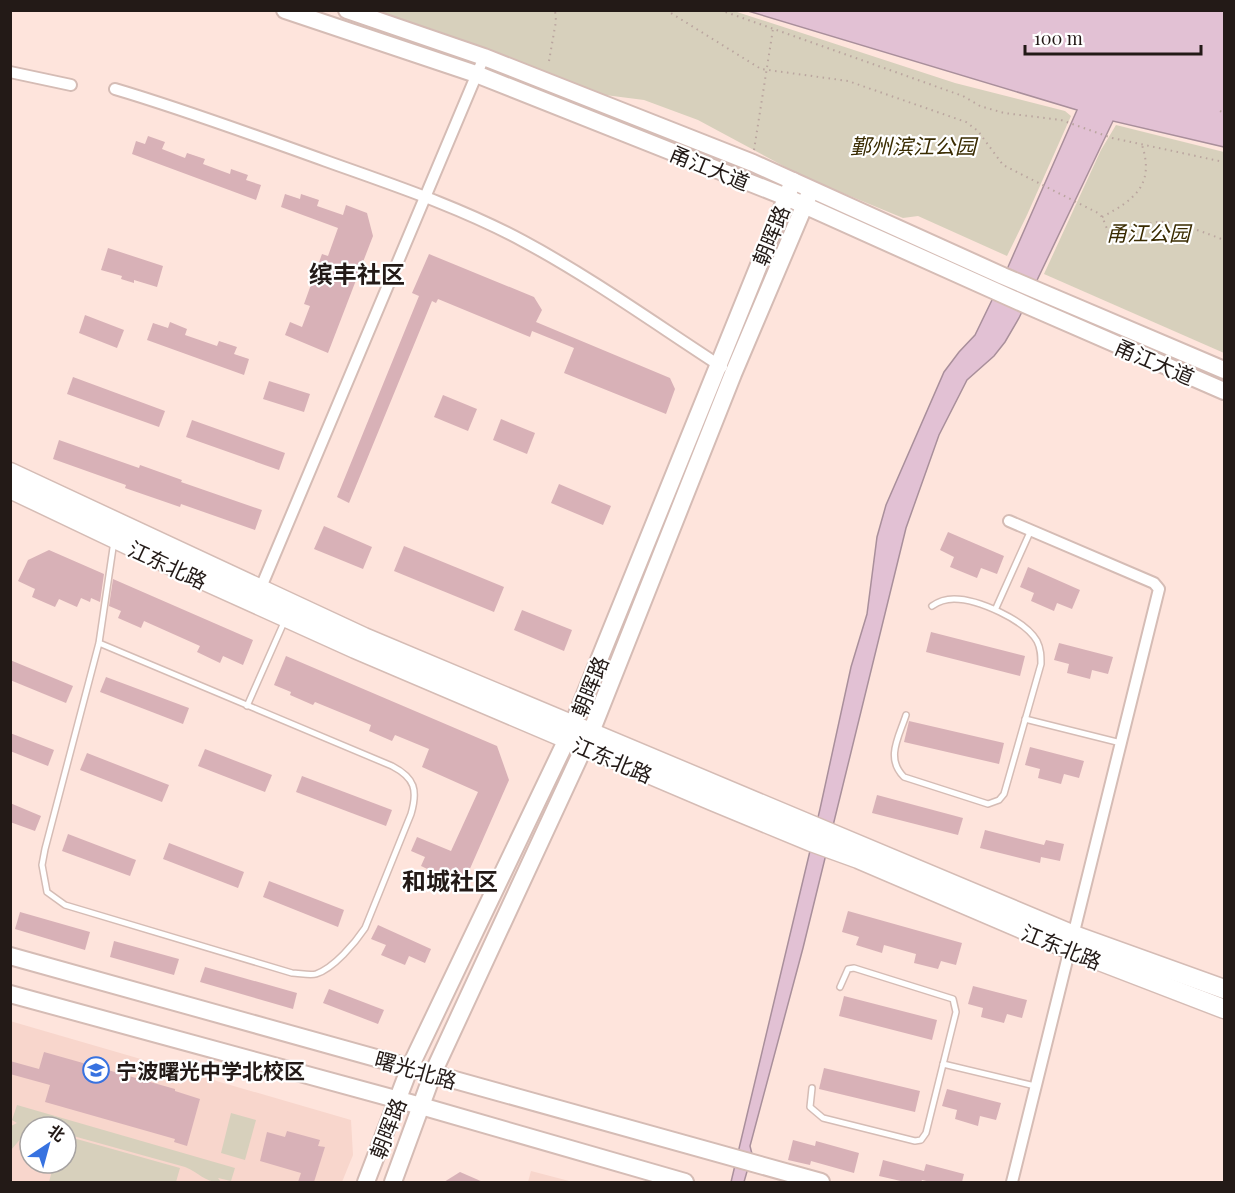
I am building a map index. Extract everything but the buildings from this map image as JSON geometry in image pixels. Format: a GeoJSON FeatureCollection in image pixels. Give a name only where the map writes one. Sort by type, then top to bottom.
{"type":"FeatureCollection","features":[{"type":"Feature","properties":{"kind":"main road","name":"甬江大道"},"geometry":{"type":"LineString","coordinates":[[285,10],[476,74],[786,197],[807,197],[1040,291],[1224,370]]}},
{"type":"Feature","properties":{"kind":"main road","name":"甬江大道"},"geometry":{"type":"LineString","coordinates":[[346,10],[484,57],[753,163],[793,181],[807,197],[988,288],[1224,391]]}},
{"type":"Feature","properties":{"kind":"main road","name":"朝晖路"},"geometry":{"type":"LineString","coordinates":[[393,1182],[433,1074],[588,739],[726,369],[793,181]]}},
{"type":"Feature","properties":{"kind":"main road","name":"朝晖路"},"geometry":{"type":"LineString","coordinates":[[366,1182],[410,1067],[570,732],[726,369],[807,197]]}},
{"type":"Feature","properties":{"kind":"main road","name":"江东北路"},"geometry":{"type":"LineString","coordinates":[[10,472],[257,596],[286,617],[355,649],[806,822],[851,849],[1224,1010]]}},
{"type":"Feature","properties":{"kind":"main road","name":"江东北路"},"geometry":{"type":"LineString","coordinates":[[10,489],[114,538],[364,637],[570,732]]}},
{"type":"Feature","properties":{"kind":"main road","name":"江东北路"},"geometry":{"type":"LineString","coordinates":[[588,739],[811,842],[851,849]]}},
{"type":"Feature","properties":{"kind":"main road","name":"江东北路"},"geometry":{"type":"LineString","coordinates":[[1071,942],[1224,989]]}},
{"type":"Feature","properties":{"kind":"main road","name":"曙光北路"},"geometry":{"type":"LineString","coordinates":[[10,956],[821,1182]]}},
{"type":"Feature","properties":{"kind":"main road","name":"曙光北路"},"geometry":{"type":"LineString","coordinates":[[10,994],[398,1099],[685,1182]]}},
{"type":"Feature","properties":{"kind":"street"},"geometry":{"type":"LineString","coordinates":[[257,596],[484,57]]}},
{"type":"Feature","properties":{"kind":"street"},"geometry":{"type":"LineString","coordinates":[[10,72],[71,85]]}},
{"type":"Feature","properties":{"kind":"street"},"geometry":{"type":"LineString","coordinates":[[115,89],[425,196],[484,221],[525,242],[598,286],[726,369]]}},
{"type":"Feature","properties":{"kind":"street"},"geometry":{"type":"LineString","coordinates":[[1009,521],[1154,583],[1159,589],[1012,1182]]}},
{"type":"Feature","properties":{"kind":"lane"},"geometry":{"type":"LineString","coordinates":[[996,608],[1031,530]]}},
{"type":"Feature","properties":{"kind":"lane"},"geometry":{"type":"LineString","coordinates":[[99,643],[392,766],[402,771],[412,782],[416,796],[411,814],[365,928],[356,942],[338,959],[316,974],[292,973],[65,905],[48,892],[42,865],[99,643],[114,538]]}},
{"type":"Feature","properties":{"kind":"lane"},"geometry":{"type":"LineString","coordinates":[[906,715],[893,758],[896,769],[910,781],[988,804],[999,800],[1004,794],[1041,664],[1041,650],[1036,639],[996,608],[956,598],[942,600],[932,606]]}},
{"type":"Feature","properties":{"kind":"lane"},"geometry":{"type":"LineString","coordinates":[[247,706],[286,617]]}},
{"type":"Feature","properties":{"kind":"lane"},"geometry":{"type":"LineString","coordinates":[[1025,719],[1121,743]]}},
{"type":"Feature","properties":{"kind":"lane"},"geometry":{"type":"LineString","coordinates":[[812,1088],[810,1107],[823,1118],[915,1141],[921,1140],[926,1133],[956,1012],[953,999],[854,968],[848,969],[840,987]]}},
{"type":"Feature","properties":{"kind":"lane"},"geometry":{"type":"LineString","coordinates":[[943,1064],[1035,1086]]}},
{"type":"Feature","properties":{"kind":"path"},"geometry":{"type":"LineString","coordinates":[[549,61],[556,21],[555,10]]}},
{"type":"Feature","properties":{"kind":"path"},"geometry":{"type":"LineString","coordinates":[[666,10],[755,66],[767,71],[848,81],[966,122],[978,132],[1003,165],[1102,217],[1107,232],[1112,237],[1124,239],[1144,226],[1156,222],[1203,231],[1224,240]]}},
{"type":"Feature","properties":{"kind":"path"},"geometry":{"type":"LineString","coordinates":[[720,10],[963,96],[980,106],[1013,115],[1061,120],[1112,138],[1224,160]]}},
{"type":"Feature","properties":{"kind":"path"},"geometry":{"type":"LineString","coordinates":[[753,163],[772,29]]}},
{"type":"Feature","properties":{"kind":"path"},"geometry":{"type":"LineString","coordinates":[[1220,111],[1224,112]]}},
{"type":"Feature","properties":{"kind":"path"},"geometry":{"type":"LineString","coordinates":[[1102,217],[1128,202],[1141,185],[1147,169],[1141,144]]}},
{"type":"Feature","properties":{"kind":"shaded area"},"geometry":{"type":"Polygon","coordinates":[[[748,11],[1224,11],[1224,147],[1113,121],[1019,318],[994,356],[967,380],[939,435],[906,528],[803,948],[750,1146],[752,1154],[744,1182],[731,1182],[820,809],[851,667],[867,614],[877,537],[886,505],[944,372],[975,335],[1008,267],[1077,110],[748,11]]]}},
{"type":"Feature","properties":{"kind":"shaded area","name":"宁波曙光中学北校区"},"geometry":{"type":"Polygon","coordinates":[[[10,1021],[351,1120],[353,1155],[342,1182],[11,1182],[10,1021]]]}},
{"type":"Feature","properties":{"kind":"shaded area"},"geometry":{"type":"Polygon","coordinates":[[[531,1171],[573,1182],[528,1182],[531,1171]]]}},
{"type":"Feature","properties":{"kind":"green space","name":"鄞州滨江公园"},"geometry":{"type":"Polygon","coordinates":[[[367,11],[734,11],[955,83],[1065,111],[1071,116],[1007,256],[918,216],[903,218],[804,177],[698,120],[644,100],[605,95],[367,11]]]}},
{"type":"Feature","properties":{"kind":"green space","name":"甬江公园"},"geometry":{"type":"Polygon","coordinates":[[[1116,125],[1224,152],[1224,353],[1044,274],[1101,150],[1116,125]]]}},
{"type":"Feature","properties":{"kind":"green space"},"geometry":{"type":"Polygon","coordinates":[[[17,1105],[52,1115],[18,1115],[18,1142],[11,1150],[11,1126],[17,1123],[12,1120],[17,1105]]]}},
{"type":"Feature","properties":{"kind":"green space"},"geometry":{"type":"Polygon","coordinates":[[[231,1113],[256,1120],[245,1160],[221,1153],[231,1113]]]}},
{"type":"Feature","properties":{"kind":"green space"},"geometry":{"type":"Polygon","coordinates":[[[78,1123],[235,1168],[231,1181],[218,1178],[221,1182],[215,1182],[185,1167],[78,1137],[78,1123]]]}},
{"type":"Feature","properties":{"kind":"green space"},"geometry":{"type":"Polygon","coordinates":[[[78,1139],[180,1168],[176,1182],[49,1182],[51,1175],[78,1175],[78,1139]]]}},
{"type":"Feature","properties":{"kind":"place","name":"宁波曙光中学北校区"},"geometry":{"type":"Point","coordinates":[96,1070]}},
{"type":"Feature","properties":{"kind":"district","name":"缤丰社区"},"geometry":{"type":"Point","coordinates":[357,273]}},
{"type":"Feature","properties":{"kind":"district","name":"和城社区"},"geometry":{"type":"Point","coordinates":[450,880]}}]}
